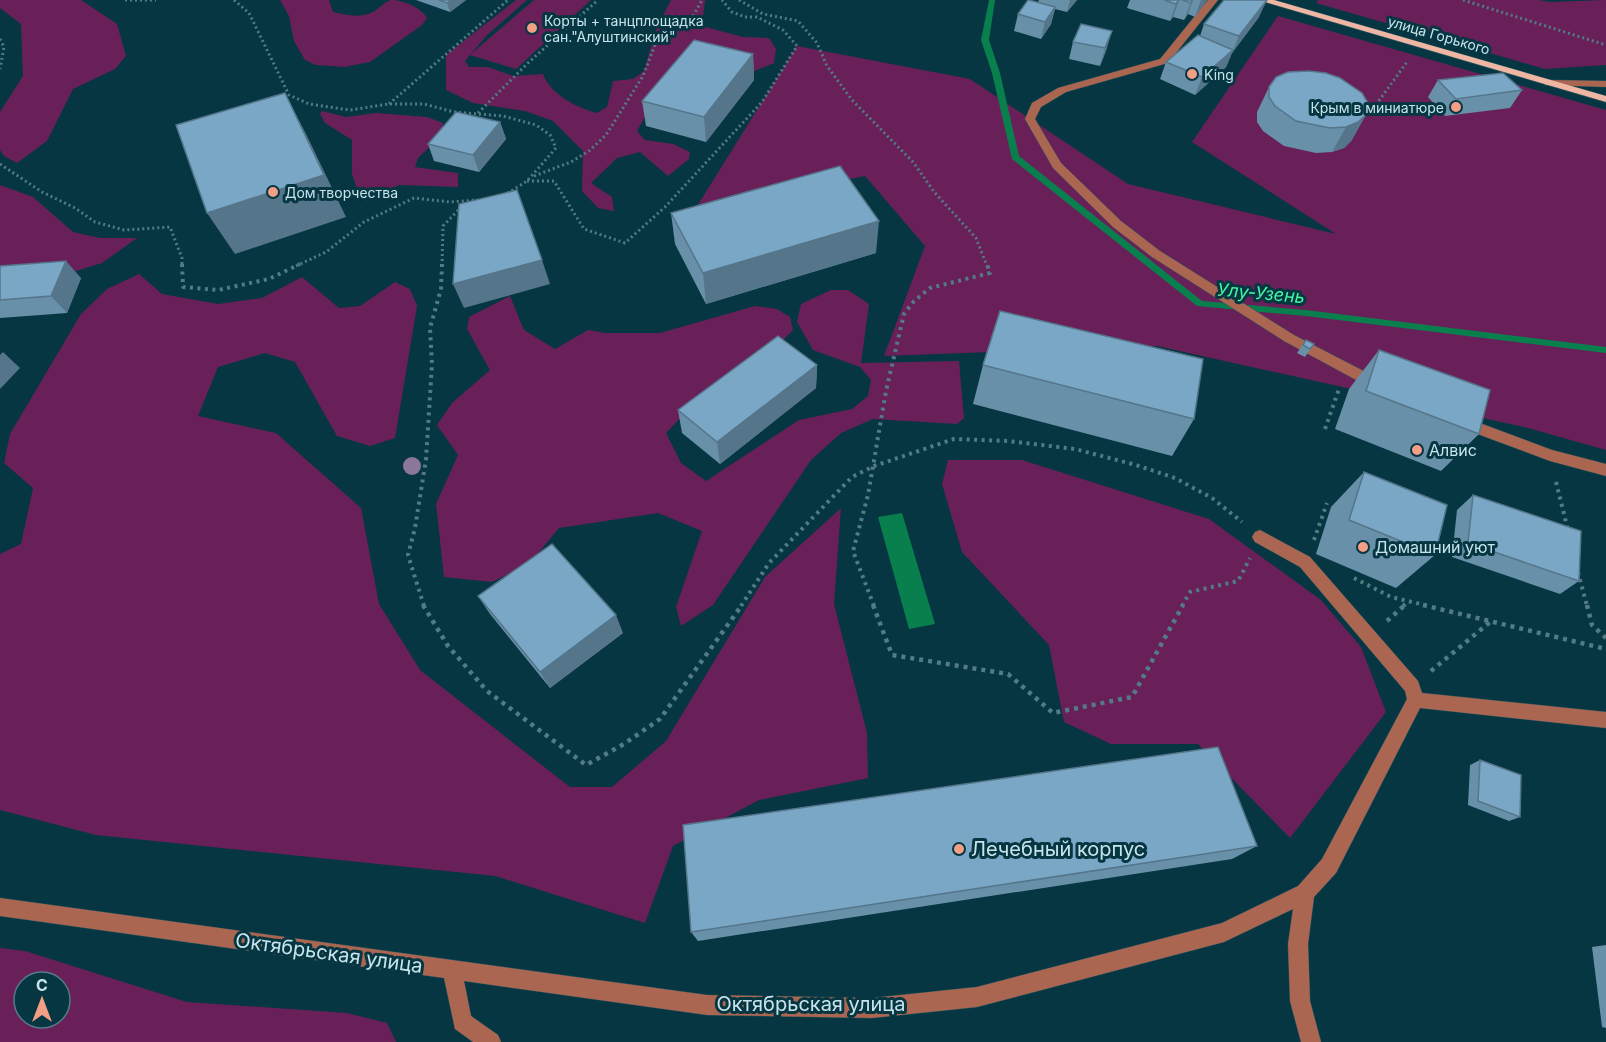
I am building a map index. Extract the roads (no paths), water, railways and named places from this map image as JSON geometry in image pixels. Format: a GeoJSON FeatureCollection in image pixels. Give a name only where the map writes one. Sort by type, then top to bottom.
{"type":"FeatureCollection","features":[{"type":"Feature","properties":{"kind":"main road","name":"улица Горького"},"geometry":{"type":"LineString","coordinates":[[1263,0],[1606,99]]}},
{"type":"Feature","properties":{"kind":"street"},"geometry":{"type":"LineString","coordinates":[[1213,0],[1164,61],[1062,90],[1036,105],[1030,119],[1058,165],[1117,224],[1187,275],[1289,338],[1391,392]]}},
{"type":"Feature","properties":{"kind":"street"},"geometry":{"type":"LineString","coordinates":[[1549,83],[1606,84]]}},
{"type":"Feature","properties":{"kind":"street"},"geometry":{"type":"LineString","coordinates":[[1444,414],[1550,455],[1606,470]]}},
{"type":"Feature","properties":{"kind":"street"},"geometry":{"type":"LineString","coordinates":[[1260,537],[1305,562],[1414,693],[1606,720]]}},
{"type":"Feature","properties":{"kind":"street","name":"Октябрьская улица"},"geometry":{"type":"LineString","coordinates":[[0,907],[707,1005],[883,1006],[977,997],[1224,932],[1305,893],[1329,866],[1414,693]]}},
{"type":"Feature","properties":{"kind":"street"},"geometry":{"type":"LineString","coordinates":[[1305,893],[1298,944],[1300,1001],[1311,1042]]}},
{"type":"Feature","properties":{"kind":"street"},"geometry":{"type":"LineString","coordinates":[[453,970],[462,1022],[491,1042]]}},
{"type":"Feature","properties":{"kind":"waterway","name":"Улу-Узень"},"geometry":{"type":"LineString","coordinates":[[992,0],[985,40],[996,73],[1015,157],[1200,304],[1306,313],[1606,350]]}},
{"type":"Feature","properties":{"kind":"place","name":"Корты + танцплощадка сан.\"Алуштинский\""},"geometry":{"type":"Point","coordinates":[532,28]}},
{"type":"Feature","properties":{"kind":"place","name":"King"},"geometry":{"type":"Point","coordinates":[1192,74]}},
{"type":"Feature","properties":{"kind":"place","name":"Крым в миниатюре"},"geometry":{"type":"Point","coordinates":[1456,107]}},
{"type":"Feature","properties":{"kind":"place","name":"Дом творчества"},"geometry":{"type":"Point","coordinates":[273,192]}},
{"type":"Feature","properties":{"kind":"place","name":"Алвис"},"geometry":{"type":"Point","coordinates":[1417,450]}},
{"type":"Feature","properties":{"kind":"place","name":"Домашний уют"},"geometry":{"type":"Point","coordinates":[1363,547]}},
{"type":"Feature","properties":{"kind":"place","name":"Лечебный корпус"},"geometry":{"type":"Point","coordinates":[959,849]}}]}
